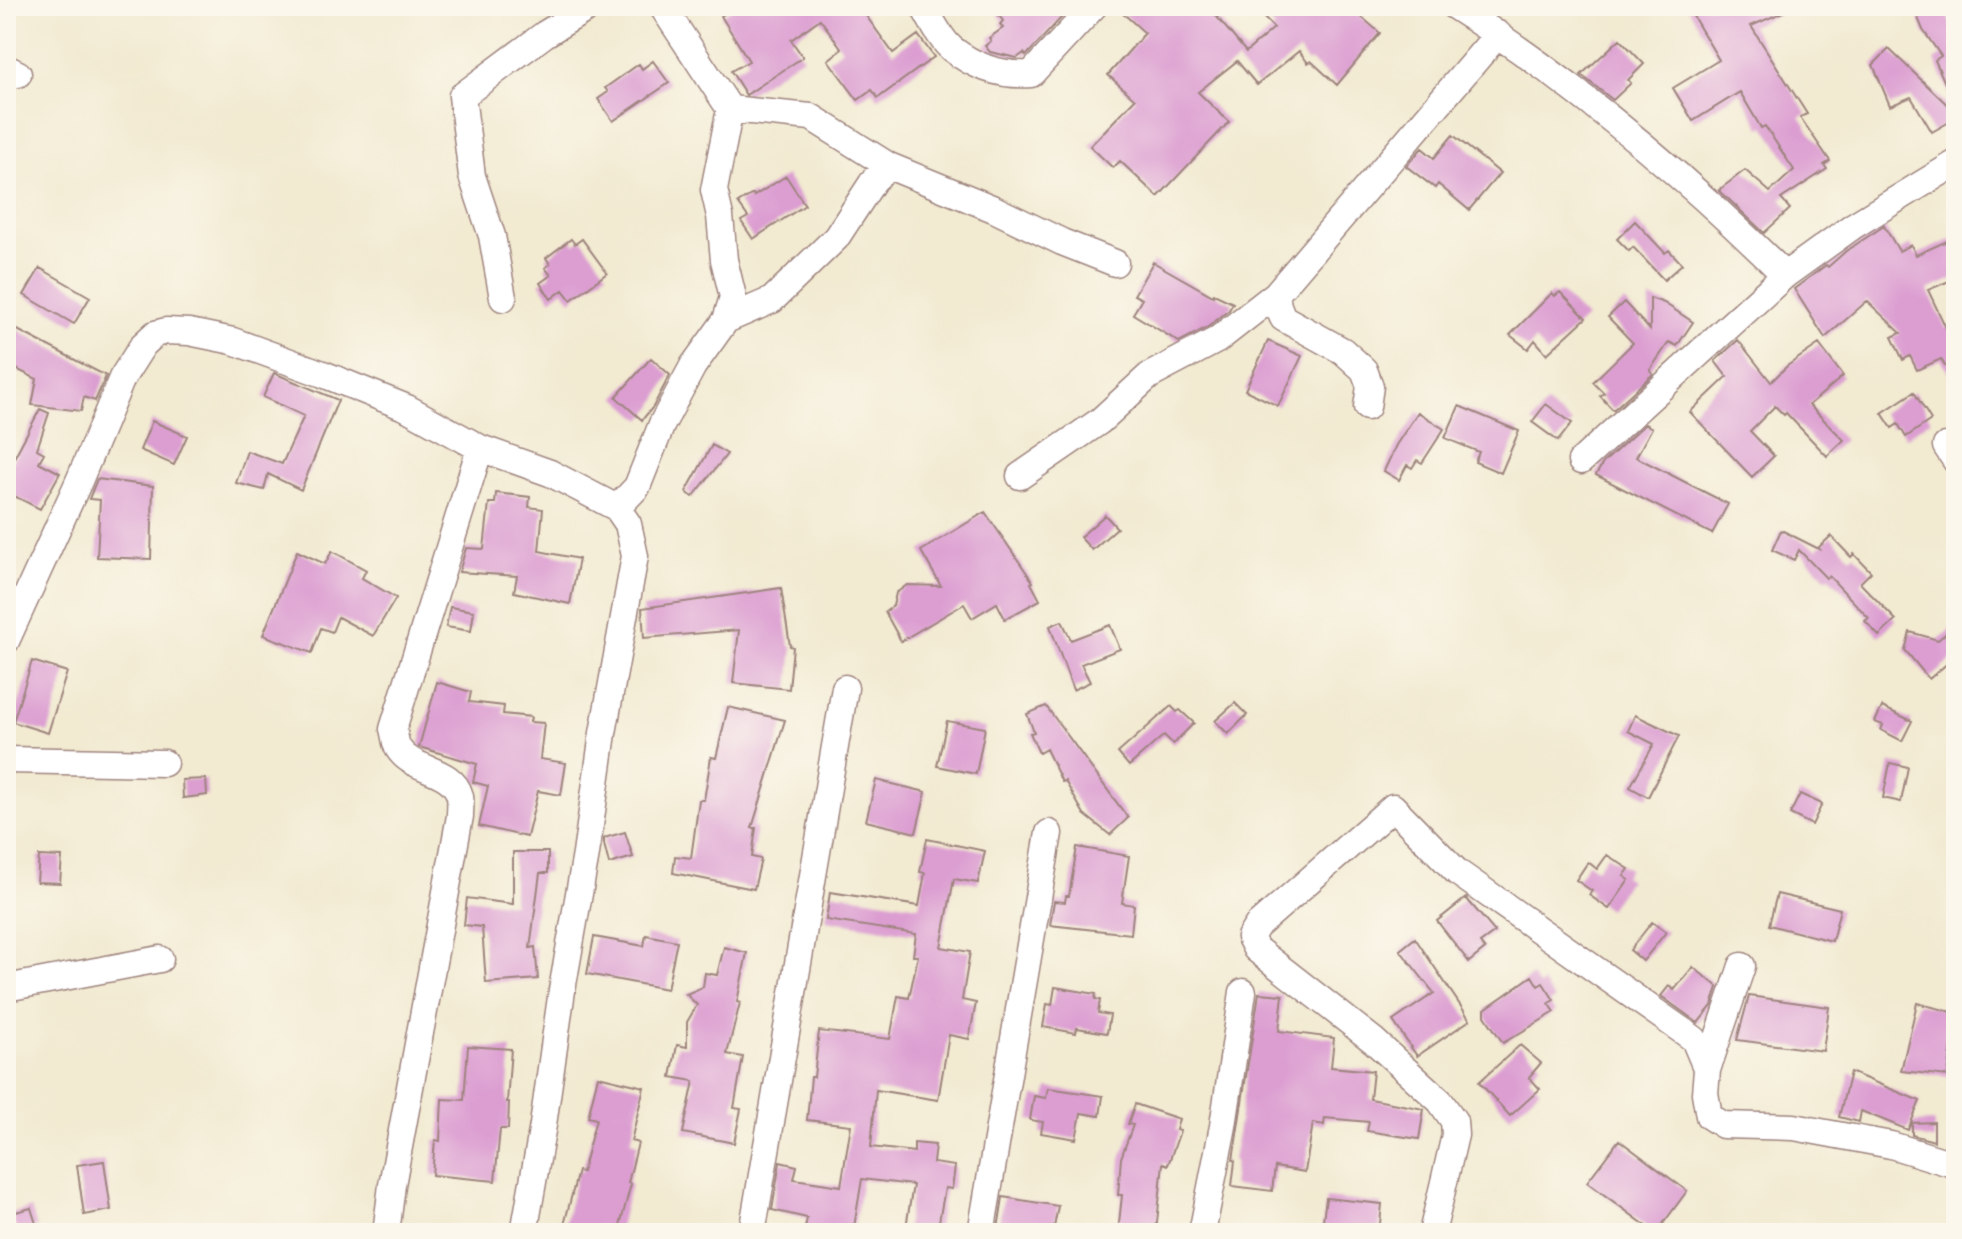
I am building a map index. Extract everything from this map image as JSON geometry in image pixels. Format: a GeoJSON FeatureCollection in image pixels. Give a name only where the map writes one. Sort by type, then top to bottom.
{"type":"FeatureCollection","features":[{"type":"Feature","properties":{"kind":"street"},"geometry":{"type":"LineString","coordinates":[[503,298],[492,236],[472,176],[462,96],[545,34],[591,6]]}},
{"type":"Feature","properties":{"kind":"street"},"geometry":{"type":"LineString","coordinates":[[617,508],[637,487],[662,424],[693,366],[726,320],[733,297],[714,190],[730,109],[662,6]]}},
{"type":"Feature","properties":{"kind":"street"},"geometry":{"type":"LineString","coordinates":[[923,6],[951,48],[986,69],[1009,75],[1031,74],[1094,6]]}},
{"type":"Feature","properties":{"kind":"street"},"geometry":{"type":"LineString","coordinates":[[1454,6],[1588,98],[1649,148],[1785,275]]}},
{"type":"Feature","properties":{"kind":"street"},"geometry":{"type":"LineString","coordinates":[[1020,476],[1100,421],[1149,376],[1217,340],[1276,294],[1498,34]]}},
{"type":"Feature","properties":{"kind":"street"},"geometry":{"type":"LineString","coordinates":[[730,109],[811,117],[889,166],[1115,263]]}},
{"type":"Feature","properties":{"kind":"street"},"geometry":{"type":"LineString","coordinates":[[1581,461],[1785,275],[1853,226],[1956,163]]}},
{"type":"Feature","properties":{"kind":"street"},"geometry":{"type":"LineString","coordinates":[[726,320],[772,300],[836,238],[874,180],[889,166]]}},
{"type":"Feature","properties":{"kind":"street"},"geometry":{"type":"LineString","coordinates":[[1276,294],[1283,318],[1343,351],[1364,370],[1370,386],[1367,407]]}},
{"type":"Feature","properties":{"kind":"street"},"geometry":{"type":"LineString","coordinates":[[6,641],[122,378],[143,345],[155,334],[166,331],[189,332],[233,341],[407,408],[480,448],[550,473],[617,508],[628,524],[635,556],[603,733],[524,1233]]}},
{"type":"Feature","properties":{"kind":"street"},"geometry":{"type":"LineString","coordinates":[[386,1233],[392,1185],[460,816],[460,796],[455,787],[441,775],[410,762],[398,748],[393,729],[480,448]]}},
{"type":"Feature","properties":{"kind":"street"},"geometry":{"type":"LineString","coordinates":[[752,1233],[845,688]]}},
{"type":"Feature","properties":{"kind":"street"},"geometry":{"type":"LineString","coordinates":[[6,760],[164,763]]}},
{"type":"Feature","properties":{"kind":"street"},"geometry":{"type":"LineString","coordinates":[[1432,1233],[1455,1135],[1454,1121],[1440,1101],[1374,1041],[1256,949],[1250,937],[1257,926],[1393,807],[1457,872],[1694,1039],[1707,1070]]}},
{"type":"Feature","properties":{"kind":"street"},"geometry":{"type":"LineString","coordinates":[[981,1233],[1049,833]]}},
{"type":"Feature","properties":{"kind":"street"},"geometry":{"type":"LineString","coordinates":[[6,988],[160,959]]}},
{"type":"Feature","properties":{"kind":"street"},"geometry":{"type":"LineString","coordinates":[[1742,966],[1707,1070],[1705,1093],[1709,1116],[1723,1125],[1808,1130],[1891,1145],[1956,1165]]}},
{"type":"Feature","properties":{"kind":"street"},"geometry":{"type":"LineString","coordinates":[[1202,1233],[1223,1126],[1243,992]]}},
{"type":"Feature","properties":{"kind":"building"},"geometry":{"type":"Polygon","coordinates":[[[736,6],[859,6],[893,53],[918,35],[934,57],[878,98],[872,90],[858,100],[828,60],[842,49],[820,19],[791,40],[803,57],[746,95],[731,71],[749,61],[721,16],[736,6]]]}},
{"type":"Feature","properties":{"kind":"building"},"geometry":{"type":"Polygon","coordinates":[[[992,6],[1072,6],[1026,56],[1024,53],[1017,58],[990,52],[985,46],[991,41],[989,38],[1003,28],[1000,24],[1003,21],[992,6]]]}},
{"type":"Feature","properties":{"kind":"building"},"geometry":{"type":"Polygon","coordinates":[[[1115,6],[1208,6],[1246,52],[1274,28],[1252,6],[1349,6],[1380,33],[1337,85],[1311,61],[1308,63],[1299,51],[1257,85],[1237,61],[1198,92],[1229,122],[1158,197],[1120,161],[1113,168],[1090,146],[1135,99],[1108,75],[1145,33],[1115,6]]]}},
{"type":"Feature","properties":{"kind":"building"},"geometry":{"type":"Polygon","coordinates":[[[1687,6],[1797,6],[1751,26],[1807,114],[1800,117],[1830,161],[1824,165],[1827,169],[1781,199],[1790,209],[1764,233],[1719,190],[1745,170],[1770,192],[1794,170],[1765,126],[1761,128],[1740,92],[1693,121],[1673,88],[1719,60],[1687,6]]]}},
{"type":"Feature","properties":{"kind":"building"},"geometry":{"type":"Polygon","coordinates":[[[1913,6],[1943,6],[1956,36],[1956,109],[1935,60],[1941,56],[1923,30],[1913,6]]]}},
{"type":"Feature","properties":{"kind":"building"},"geometry":{"type":"Polygon","coordinates":[[[1620,39],[1644,64],[1628,80],[1631,83],[1613,100],[1581,75],[1620,39]]]}},
{"type":"Feature","properties":{"kind":"building"},"geometry":{"type":"Polygon","coordinates":[[[1889,49],[1956,113],[1956,118],[1932,132],[1911,97],[1890,106],[1873,65],[1889,49]]]}},
{"type":"Feature","properties":{"kind":"building"},"geometry":{"type":"Polygon","coordinates":[[[653,61],[669,83],[613,121],[598,99],[608,92],[605,88],[639,64],[642,69],[653,61]]]}},
{"type":"Feature","properties":{"kind":"building"},"geometry":{"type":"Polygon","coordinates":[[[1453,135],[1500,173],[1469,210],[1438,184],[1435,188],[1406,166],[1422,148],[1434,158],[1453,135]]]}},
{"type":"Feature","properties":{"kind":"building"},"geometry":{"type":"Polygon","coordinates":[[[786,176],[805,205],[753,239],[741,221],[748,217],[738,203],[786,176]]]}},
{"type":"Feature","properties":{"kind":"building"},"geometry":{"type":"Polygon","coordinates":[[[1635,221],[1665,253],[1669,250],[1682,264],[1664,280],[1633,247],[1629,251],[1617,239],[1635,221]]]}},
{"type":"Feature","properties":{"kind":"building"},"geometry":{"type":"Polygon","coordinates":[[[1884,226],[1899,251],[1911,245],[1916,255],[1956,237],[1956,278],[1928,290],[1946,328],[1956,324],[1956,384],[1941,359],[1917,370],[1910,356],[1903,360],[1892,337],[1901,333],[1867,301],[1825,338],[1794,289],[1884,226]]]}},
{"type":"Feature","properties":{"kind":"building"},"geometry":{"type":"Polygon","coordinates":[[[571,239],[575,244],[582,239],[607,273],[571,300],[563,290],[551,299],[540,283],[551,275],[545,268],[550,264],[546,258],[571,239]]]}},
{"type":"Feature","properties":{"kind":"building"},"geometry":{"type":"Polygon","coordinates":[[[1153,262],[1213,296],[1233,303],[1208,327],[1179,342],[1133,314],[1142,299],[1134,295],[1153,262]]]}},
{"type":"Feature","properties":{"kind":"building"},"geometry":{"type":"Polygon","coordinates":[[[40,268],[90,297],[74,324],[24,295],[40,268]]]}},
{"type":"Feature","properties":{"kind":"building"},"geometry":{"type":"Polygon","coordinates":[[[1560,292],[1586,318],[1547,354],[1535,340],[1528,349],[1510,335],[1552,293],[1555,296],[1560,292]]]}},
{"type":"Feature","properties":{"kind":"building"},"geometry":{"type":"Polygon","coordinates":[[[1650,298],[1664,303],[1693,322],[1677,346],[1669,342],[1650,370],[1653,374],[1613,410],[1600,396],[1604,393],[1593,382],[1633,343],[1608,317],[1624,302],[1650,330],[1650,298]]]}},
{"type":"Feature","properties":{"kind":"building"},"geometry":{"type":"Polygon","coordinates":[[[6,324],[106,376],[95,401],[84,397],[81,411],[32,405],[37,379],[6,364],[6,324]]]}},
{"type":"Feature","properties":{"kind":"building"},"geometry":{"type":"Polygon","coordinates":[[[1738,340],[1771,382],[1787,366],[1819,344],[1843,376],[1809,405],[1844,440],[1827,456],[1786,413],[1784,415],[1775,406],[1750,431],[1774,456],[1752,477],[1690,412],[1727,377],[1715,361],[1738,340]]]}},
{"type":"Feature","properties":{"kind":"building"},"geometry":{"type":"Polygon","coordinates":[[[1268,341],[1302,356],[1278,406],[1245,390],[1268,341]]]}},
{"type":"Feature","properties":{"kind":"building"},"geometry":{"type":"Polygon","coordinates":[[[651,358],[670,375],[653,407],[642,420],[616,397],[651,358]]]}},
{"type":"Feature","properties":{"kind":"building"},"geometry":{"type":"Polygon","coordinates":[[[274,373],[338,400],[301,490],[268,474],[264,490],[236,483],[247,451],[282,464],[304,416],[263,397],[274,373]]]}},
{"type":"Feature","properties":{"kind":"building"},"geometry":{"type":"Polygon","coordinates":[[[1914,392],[1931,420],[1906,437],[1898,424],[1892,428],[1882,413],[1914,392]]]}},
{"type":"Feature","properties":{"kind":"building"},"geometry":{"type":"Polygon","coordinates":[[[1546,404],[1572,423],[1558,441],[1532,422],[1546,404]]]}},
{"type":"Feature","properties":{"kind":"building"},"geometry":{"type":"Polygon","coordinates":[[[1459,406],[1519,431],[1501,473],[1475,462],[1479,452],[1445,438],[1459,406]]]}},
{"type":"Feature","properties":{"kind":"building"},"geometry":{"type":"Polygon","coordinates":[[[40,409],[49,413],[37,449],[44,453],[39,462],[60,473],[40,509],[6,492],[6,473],[40,409]]]}},
{"type":"Feature","properties":{"kind":"building"},"geometry":{"type":"Polygon","coordinates":[[[1418,412],[1444,429],[1422,463],[1417,460],[1412,468],[1407,465],[1399,480],[1384,471],[1396,445],[1418,412]]]}},
{"type":"Feature","properties":{"kind":"building"},"geometry":{"type":"Polygon","coordinates":[[[152,421],[187,436],[174,465],[140,450],[152,421]]]}},
{"type":"Feature","properties":{"kind":"building"},"geometry":{"type":"Polygon","coordinates":[[[1645,424],[1652,428],[1636,457],[1728,504],[1712,534],[1596,475],[1603,463],[1645,424]]]}},
{"type":"Feature","properties":{"kind":"building"},"geometry":{"type":"Polygon","coordinates":[[[712,445],[727,454],[693,497],[686,492],[712,445]]]}},
{"type":"Feature","properties":{"kind":"building"},"geometry":{"type":"Polygon","coordinates":[[[97,479],[153,486],[151,559],[97,557],[100,500],[89,499],[97,479]]]}},
{"type":"Feature","properties":{"kind":"building"},"geometry":{"type":"Polygon","coordinates":[[[496,493],[530,497],[529,507],[543,509],[539,551],[579,559],[570,604],[514,592],[517,576],[459,572],[466,548],[484,549],[489,503],[495,503],[496,493]]]}},
{"type":"Feature","properties":{"kind":"building"},"geometry":{"type":"Polygon","coordinates":[[[985,512],[1033,582],[1040,600],[1005,619],[997,603],[972,618],[964,604],[901,641],[885,612],[893,606],[896,593],[907,585],[941,586],[921,551],[985,512]]]}},
{"type":"Feature","properties":{"kind":"building"},"geometry":{"type":"Polygon","coordinates":[[[1105,515],[1117,528],[1092,550],[1080,537],[1105,515]]]}},
{"type":"Feature","properties":{"kind":"building"},"geometry":{"type":"Polygon","coordinates":[[[1781,530],[1821,550],[1818,548],[1831,536],[1851,557],[1854,554],[1871,572],[1860,583],[1896,620],[1879,636],[1865,621],[1869,618],[1799,550],[1794,560],[1772,550],[1781,530]]]}},
{"type":"Feature","properties":{"kind":"building"},"geometry":{"type":"Polygon","coordinates":[[[297,551],[325,564],[332,551],[366,570],[362,578],[396,598],[373,636],[338,617],[332,632],[321,628],[312,653],[263,635],[297,551]]]}},
{"type":"Feature","properties":{"kind":"building"},"geometry":{"type":"Polygon","coordinates":[[[781,588],[790,646],[793,647],[789,689],[733,683],[739,630],[644,638],[642,608],[781,588]]]}},
{"type":"Feature","properties":{"kind":"building"},"geometry":{"type":"Polygon","coordinates":[[[450,607],[474,611],[471,631],[446,627],[450,607]]]}},
{"type":"Feature","properties":{"kind":"building"},"geometry":{"type":"Polygon","coordinates":[[[1062,621],[1071,640],[1110,625],[1120,649],[1081,664],[1090,682],[1073,690],[1050,626],[1062,621]]]}},
{"type":"Feature","properties":{"kind":"building"},"geometry":{"type":"Polygon","coordinates":[[[1956,625],[1956,656],[1929,679],[1905,650],[1910,632],[1938,640],[1956,625]]]}},
{"type":"Feature","properties":{"kind":"building"},"geometry":{"type":"Polygon","coordinates":[[[32,661],[67,672],[48,733],[13,722],[32,661]]]}},
{"type":"Feature","properties":{"kind":"building"},"geometry":{"type":"Polygon","coordinates":[[[437,682],[471,692],[469,702],[504,706],[503,714],[531,717],[530,722],[544,723],[540,759],[566,763],[561,795],[538,791],[527,837],[479,826],[488,786],[473,782],[477,764],[419,747],[437,682]]]}},
{"type":"Feature","properties":{"kind":"building"},"geometry":{"type":"Polygon","coordinates":[[[1235,703],[1247,715],[1228,734],[1215,721],[1235,703]]]}},
{"type":"Feature","properties":{"kind":"building"},"geometry":{"type":"Polygon","coordinates":[[[1046,706],[1128,818],[1110,835],[1084,814],[1065,781],[1062,782],[1046,749],[1039,753],[1030,733],[1034,732],[1027,714],[1046,706]]]}},
{"type":"Feature","properties":{"kind":"building"},"geometry":{"type":"Polygon","coordinates":[[[1171,706],[1194,723],[1173,744],[1164,735],[1129,766],[1118,753],[1171,706]]]}},
{"type":"Feature","properties":{"kind":"building"},"geometry":{"type":"Polygon","coordinates":[[[728,707],[785,720],[752,828],[756,828],[752,857],[761,859],[754,889],[673,873],[675,856],[691,858],[699,800],[704,800],[711,757],[716,758],[728,707]]]}},
{"type":"Feature","properties":{"kind":"building"},"geometry":{"type":"Polygon","coordinates":[[[1882,707],[1912,721],[1902,741],[1881,730],[1883,725],[1875,722],[1882,707]]]}},
{"type":"Feature","properties":{"kind":"building"},"geometry":{"type":"Polygon","coordinates":[[[1635,715],[1679,736],[1648,797],[1630,787],[1654,744],[1628,731],[1635,715]]]}},
{"type":"Feature","properties":{"kind":"building"},"geometry":{"type":"Polygon","coordinates":[[[947,721],[985,728],[976,774],[937,766],[947,721]]]}},
{"type":"Feature","properties":{"kind":"building"},"geometry":{"type":"Polygon","coordinates":[[[1890,763],[1908,767],[1901,802],[1883,798],[1890,763]]]}},
{"type":"Feature","properties":{"kind":"building"},"geometry":{"type":"Polygon","coordinates":[[[206,779],[207,795],[183,798],[182,780],[206,779]]]}},
{"type":"Feature","properties":{"kind":"building"},"geometry":{"type":"Polygon","coordinates":[[[876,780],[926,792],[916,833],[866,821],[876,780]]]}},
{"type":"Feature","properties":{"kind":"building"},"geometry":{"type":"Polygon","coordinates":[[[1800,794],[1822,804],[1812,825],[1790,814],[1800,794]]]}},
{"type":"Feature","properties":{"kind":"building"},"geometry":{"type":"Polygon","coordinates":[[[625,832],[633,857],[609,864],[604,838],[625,832]]]}},
{"type":"Feature","properties":{"kind":"building"},"geometry":{"type":"Polygon","coordinates":[[[927,839],[985,851],[978,883],[954,879],[941,947],[970,952],[962,1000],[976,1003],[969,1039],[949,1035],[938,1100],[876,1090],[871,1147],[914,1152],[914,1143],[935,1145],[933,1163],[955,1166],[952,1189],[945,1188],[937,1233],[905,1233],[913,1185],[862,1179],[853,1233],[804,1233],[807,1218],[772,1210],[780,1162],[797,1166],[794,1179],[841,1186],[851,1125],[807,1120],[819,1031],[890,1039],[898,996],[909,998],[918,956],[913,956],[916,934],[826,920],[830,892],[919,906],[925,873],[920,872],[927,839]]]}},
{"type":"Feature","properties":{"kind":"building"},"geometry":{"type":"Polygon","coordinates":[[[1077,847],[1129,856],[1122,903],[1134,905],[1131,934],[1050,925],[1054,901],[1065,902],[1066,896],[1069,896],[1077,847]]]}},
{"type":"Feature","properties":{"kind":"building"},"geometry":{"type":"Polygon","coordinates":[[[513,852],[548,852],[548,873],[540,873],[530,948],[535,947],[538,979],[486,983],[482,927],[464,925],[467,898],[513,904],[513,852]]]}},
{"type":"Feature","properties":{"kind":"building"},"geometry":{"type":"Polygon","coordinates":[[[1607,855],[1629,869],[1624,876],[1629,880],[1609,909],[1589,895],[1592,891],[1576,880],[1588,862],[1597,869],[1607,855]]]}},
{"type":"Feature","properties":{"kind":"building"},"geometry":{"type":"Polygon","coordinates":[[[39,856],[62,857],[60,883],[37,882],[39,856]]]}},
{"type":"Feature","properties":{"kind":"building"},"geometry":{"type":"Polygon","coordinates":[[[1777,894],[1840,909],[1832,941],[1769,925],[1777,894]]]}},
{"type":"Feature","properties":{"kind":"building"},"geometry":{"type":"Polygon","coordinates":[[[1466,898],[1495,932],[1480,943],[1485,949],[1469,962],[1437,921],[1466,898]]]}},
{"type":"Feature","properties":{"kind":"building"},"geometry":{"type":"Polygon","coordinates":[[[1652,922],[1666,932],[1643,961],[1630,950],[1652,922]]]}},
{"type":"Feature","properties":{"kind":"building"},"geometry":{"type":"Polygon","coordinates":[[[646,935],[677,941],[667,989],[587,974],[594,937],[644,946],[646,935]]]}},
{"type":"Feature","properties":{"kind":"building"},"geometry":{"type":"Polygon","coordinates":[[[1415,938],[1470,1020],[1417,1056],[1393,1021],[1434,993],[1400,950],[1415,938]]]}},
{"type":"Feature","properties":{"kind":"building"},"geometry":{"type":"Polygon","coordinates":[[[724,947],[747,953],[737,1002],[740,1003],[727,1054],[743,1057],[734,1108],[741,1109],[734,1143],[683,1133],[694,1081],[671,1077],[677,1045],[687,1047],[687,1022],[697,1005],[686,994],[703,987],[705,973],[717,975],[724,947]]]}},
{"type":"Feature","properties":{"kind":"building"},"geometry":{"type":"Polygon","coordinates":[[[1693,967],[1718,987],[1712,1006],[1698,1023],[1661,996],[1669,986],[1674,990],[1693,967]]]}},
{"type":"Feature","properties":{"kind":"building"},"geometry":{"type":"Polygon","coordinates":[[[1532,976],[1538,986],[1543,983],[1554,1000],[1549,1003],[1555,1012],[1503,1043],[1485,1016],[1485,1009],[1532,976]]]}},
{"type":"Feature","properties":{"kind":"building"},"geometry":{"type":"Polygon","coordinates":[[[1055,987],[1096,994],[1095,999],[1100,1000],[1098,1013],[1110,1015],[1107,1033],[1077,1028],[1076,1033],[1043,1027],[1047,1004],[1052,1005],[1055,987]]]}},
{"type":"Feature","properties":{"kind":"building"},"geometry":{"type":"Polygon","coordinates":[[[1259,993],[1283,995],[1279,1031],[1334,1038],[1331,1067],[1373,1071],[1370,1099],[1424,1109],[1419,1139],[1367,1131],[1369,1122],[1325,1118],[1324,1125],[1313,1123],[1305,1172],[1275,1167],[1272,1191],[1232,1186],[1233,1160],[1259,993]]]}},
{"type":"Feature","properties":{"kind":"building"},"geometry":{"type":"Polygon","coordinates":[[[1749,996],[1829,1007],[1823,1051],[1737,1040],[1749,996]]]}},
{"type":"Feature","properties":{"kind":"building"},"geometry":{"type":"Polygon","coordinates":[[[1917,1003],[1956,1013],[1948,1076],[1901,1071],[1917,1003]]]}},
{"type":"Feature","properties":{"kind":"building"},"geometry":{"type":"Polygon","coordinates":[[[1520,1045],[1541,1063],[1529,1077],[1540,1089],[1510,1116],[1479,1082],[1520,1045]]]}},
{"type":"Feature","properties":{"kind":"building"},"geometry":{"type":"Polygon","coordinates":[[[468,1046],[511,1049],[508,1129],[500,1129],[495,1181],[432,1175],[435,1140],[440,1141],[442,1099],[464,1100],[468,1046]]]}},
{"type":"Feature","properties":{"kind":"building"},"geometry":{"type":"Polygon","coordinates":[[[1850,1072],[1920,1101],[1908,1130],[1861,1111],[1859,1122],[1839,1117],[1850,1072]]]}},
{"type":"Feature","properties":{"kind":"building"},"geometry":{"type":"Polygon","coordinates":[[[598,1076],[644,1087],[631,1141],[638,1143],[628,1183],[631,1184],[618,1233],[562,1233],[596,1119],[588,1117],[598,1076]]]}},
{"type":"Feature","properties":{"kind":"building"},"geometry":{"type":"Polygon","coordinates":[[[1048,1088],[1103,1096],[1100,1116],[1081,1113],[1076,1139],[1041,1133],[1043,1122],[1030,1120],[1034,1096],[1046,1098],[1048,1088]]]}},
{"type":"Feature","properties":{"kind":"building"},"geometry":{"type":"Polygon","coordinates":[[[1135,1104],[1179,1119],[1176,1130],[1180,1131],[1168,1165],[1163,1163],[1156,1233],[1118,1233],[1122,1195],[1118,1195],[1121,1158],[1133,1125],[1128,1124],[1135,1104]]]}},
{"type":"Feature","properties":{"kind":"building"},"geometry":{"type":"Polygon","coordinates":[[[1934,1122],[1934,1141],[1912,1135],[1912,1123],[1934,1122]]]}},
{"type":"Feature","properties":{"kind":"building"},"geometry":{"type":"Polygon","coordinates":[[[1619,1140],[1687,1191],[1656,1233],[1587,1182],[1619,1140]]]}},
{"type":"Feature","properties":{"kind":"building"},"geometry":{"type":"Polygon","coordinates":[[[104,1161],[111,1210],[84,1215],[77,1165],[104,1161]]]}},
{"type":"Feature","properties":{"kind":"building"},"geometry":{"type":"Polygon","coordinates":[[[1003,1197],[1058,1206],[1053,1233],[998,1229],[1003,1197]]]}},
{"type":"Feature","properties":{"kind":"building"},"geometry":{"type":"Polygon","coordinates":[[[1326,1198],[1382,1204],[1379,1233],[1322,1227],[1326,1198]]]}},
{"type":"Feature","properties":{"kind":"building"},"geometry":{"type":"Polygon","coordinates":[[[31,1208],[37,1227],[17,1232],[12,1213],[31,1208]]]}}]}
